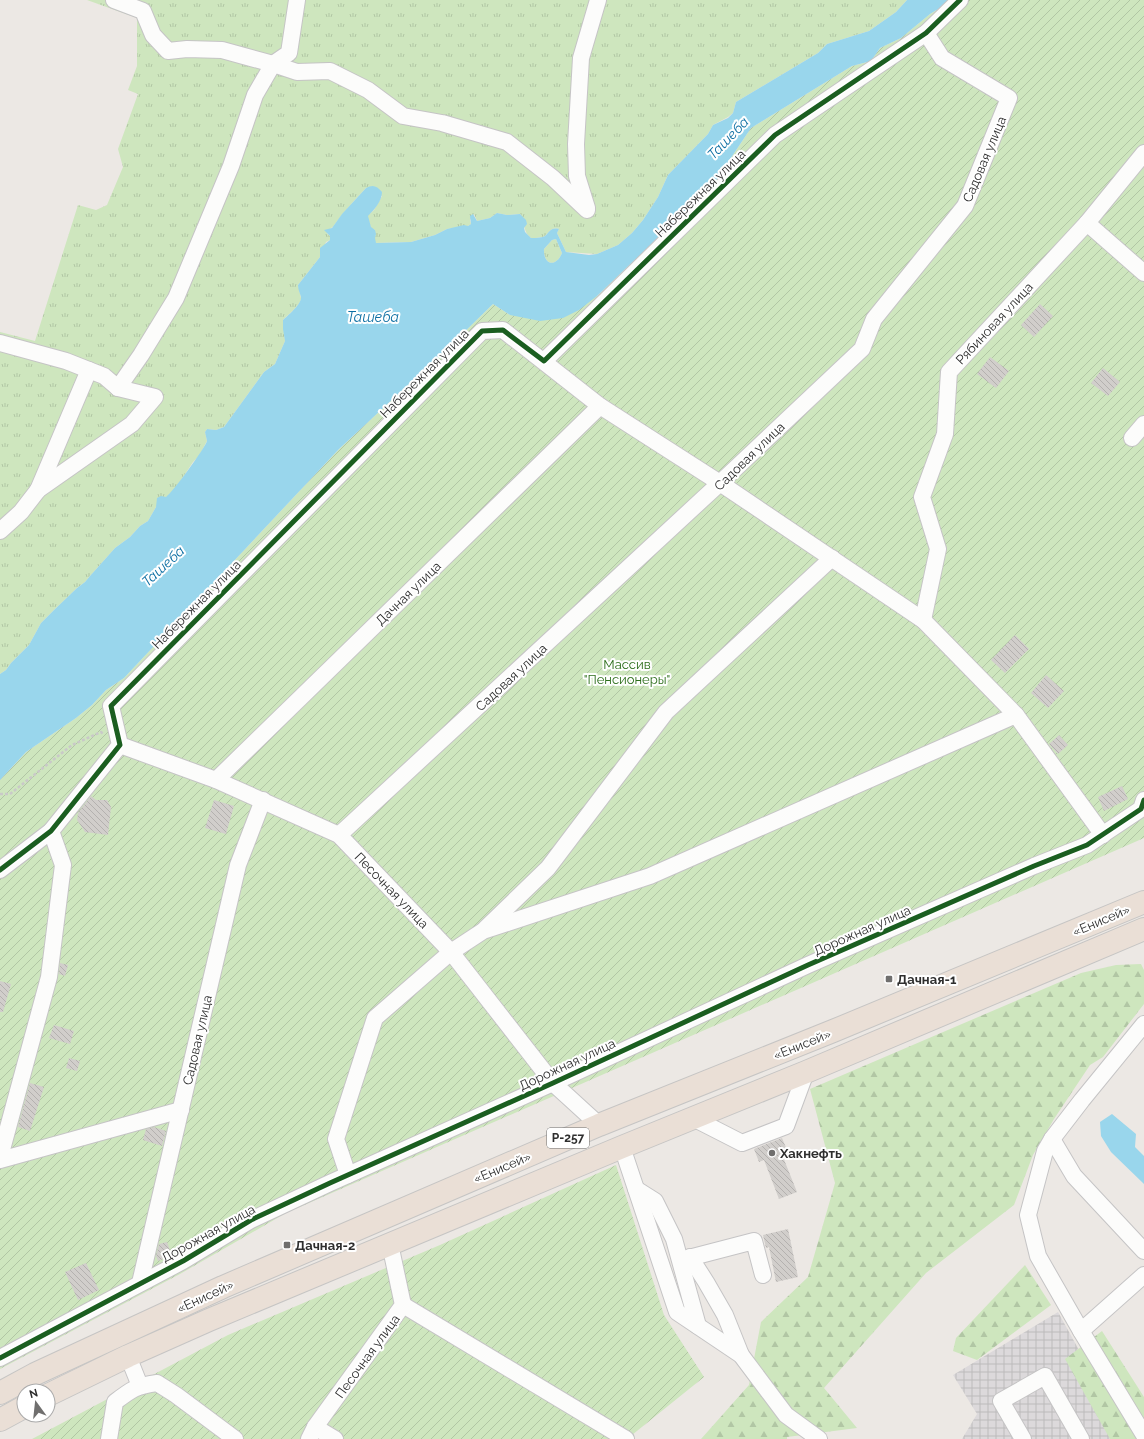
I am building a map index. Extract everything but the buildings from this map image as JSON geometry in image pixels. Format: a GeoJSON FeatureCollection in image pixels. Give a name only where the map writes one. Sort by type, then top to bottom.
{"type":"FeatureCollection","features":[{"type":"Feature","properties":{"kind":"highway","name":"«Енисей»"},"geometry":{"type":"LineString","coordinates":[[0,1393],[35,1374],[223,1287],[599,1125],[833,1031],[1144,902]]}},
{"type":"Feature","properties":{"kind":"highway","name":"«Енисей»"},"geometry":{"type":"LineString","coordinates":[[56,1392],[128,1356],[209,1320],[622,1147],[806,1072],[1144,929]]}},
{"type":"Feature","properties":{"kind":"highway"},"geometry":{"type":"LineString","coordinates":[[0,1420],[16,1411]]}},
{"type":"Feature","properties":{"kind":"street"},"geometry":{"type":"LineString","coordinates":[[114,0],[143,10],[152,35],[168,51],[187,49],[222,50],[297,72],[330,71],[368,90],[403,116],[442,123],[507,142],[553,178],[587,210],[576,176],[576,144],[581,58],[598,0]]}},
{"type":"Feature","properties":{"kind":"street"},"geometry":{"type":"LineString","coordinates":[[118,388],[141,355],[176,298],[231,166],[255,96],[273,64],[290,53],[297,0]]}},
{"type":"Feature","properties":{"kind":"street","name":"Набережная улица"},"geometry":{"type":"LineString","coordinates":[[120,744],[111,706],[482,331],[503,330],[544,361],[775,135],[926,33],[960,0]]}},
{"type":"Feature","properties":{"kind":"street","name":"Садовая улица"},"geometry":{"type":"LineString","coordinates":[[340,835],[720,483],[862,349],[874,319],[965,206],[1009,98],[942,58],[926,33]]}},
{"type":"Feature","properties":{"kind":"street","name":"Рябиновая улица"},"geometry":{"type":"LineString","coordinates":[[923,620],[938,549],[922,496],[945,434],[949,372],[1087,223],[1144,154]]}},
{"type":"Feature","properties":{"kind":"street"},"geometry":{"type":"LineString","coordinates":[[1087,223],[1144,273]]}},
{"type":"Feature","properties":{"kind":"street"},"geometry":{"type":"LineString","coordinates":[[0,343],[66,361],[104,376],[118,388],[155,397],[132,424],[38,490]]}},
{"type":"Feature","properties":{"kind":"street"},"geometry":{"type":"LineString","coordinates":[[544,361],[600,406],[720,483],[923,620],[1016,715],[1103,835]]}},
{"type":"Feature","properties":{"kind":"street"},"geometry":{"type":"LineString","coordinates":[[0,531],[21,512],[38,490],[89,370]]}},
{"type":"Feature","properties":{"kind":"street","name":"Дачная улица"},"geometry":{"type":"LineString","coordinates":[[216,780],[600,406]]}},
{"type":"Feature","properties":{"kind":"street"},"geometry":{"type":"LineString","coordinates":[[1132,438],[1144,424]]}},
{"type":"Feature","properties":{"kind":"street"},"geometry":{"type":"LineString","coordinates":[[348,1175],[336,1139],[375,1018],[451,952],[483,931],[548,868],[666,712],[832,558]]}},
{"type":"Feature","properties":{"kind":"street"},"geometry":{"type":"LineString","coordinates":[[483,931],[650,876],[1016,715]]}},
{"type":"Feature","properties":{"kind":"street"},"geometry":{"type":"LineString","coordinates":[[0,870],[51,831],[120,744]]}},
{"type":"Feature","properties":{"kind":"street","name":"Песочная улица"},"geometry":{"type":"LineString","coordinates":[[120,744],[216,780],[340,835],[451,952],[553,1083],[599,1125]]}},
{"type":"Feature","properties":{"kind":"street","name":"Садовая улица"},"geometry":{"type":"LineString","coordinates":[[140,1283],[238,865],[263,800]]}},
{"type":"Feature","properties":{"kind":"street","name":"Дорожная улица"},"geometry":{"type":"LineString","coordinates":[[0,1358],[184,1261],[251,1220],[808,965],[1034,866],[1087,845],[1140,809],[1144,800]]}},
{"type":"Feature","properties":{"kind":"street"},"geometry":{"type":"LineString","coordinates":[[51,831],[63,865],[48,977],[0,1158],[181,1110]]}},
{"type":"Feature","properties":{"kind":"street"},"geometry":{"type":"LineString","coordinates":[[1144,1024],[1052,1139],[1045,1151],[1028,1215],[1038,1256],[1081,1331],[1144,1435]]}},
{"type":"Feature","properties":{"kind":"street"},"geometry":{"type":"LineString","coordinates":[[693,1118],[742,1143],[786,1126],[806,1072]]}},
{"type":"Feature","properties":{"kind":"street"},"geometry":{"type":"LineString","coordinates":[[1052,1139],[1074,1176],[1144,1251]]}},
{"type":"Feature","properties":{"kind":"street"},"geometry":{"type":"LineString","coordinates":[[622,1147],[677,1312],[741,1356]]}},
{"type":"Feature","properties":{"kind":"street"},"geometry":{"type":"LineString","coordinates":[[636,1189],[655,1201],[685,1259],[706,1282],[725,1315],[741,1356],[786,1415],[819,1439]]}},
{"type":"Feature","properties":{"kind":"street"},"geometry":{"type":"LineString","coordinates":[[685,1259],[754,1241],[763,1275]]}},
{"type":"Feature","properties":{"kind":"street","name":"Песочная улица"},"geometry":{"type":"LineString","coordinates":[[312,1433],[403,1305],[390,1244]]}},
{"type":"Feature","properties":{"kind":"street"},"geometry":{"type":"LineString","coordinates":[[685,1259],[698,1326]]}},
{"type":"Feature","properties":{"kind":"street"},"geometry":{"type":"LineString","coordinates":[[1081,1331],[1144,1275]]}},
{"type":"Feature","properties":{"kind":"street"},"geometry":{"type":"LineString","coordinates":[[403,1305],[626,1439]]}},
{"type":"Feature","properties":{"kind":"street"},"geometry":{"type":"LineString","coordinates":[[128,1356],[140,1386]]}},
{"type":"Feature","properties":{"kind":"street"},"geometry":{"type":"LineString","coordinates":[[1023,1439],[1001,1401],[1045,1376],[1081,1439]]}},
{"type":"Feature","properties":{"kind":"street"},"geometry":{"type":"LineString","coordinates":[[109,1439],[116,1402],[129,1391],[140,1386],[157,1383],[176,1395],[235,1439]]}},
{"type":"Feature","properties":{"kind":"street"},"geometry":{"type":"LineString","coordinates":[[312,1433],[335,1439]]}},
{"type":"Feature","properties":{"kind":"path"},"geometry":{"type":"LineString","coordinates":[[0,794],[10,794],[72,745],[101,732],[120,744]]}},
{"type":"Feature","properties":{"kind":"shaded area"},"geometry":{"type":"Polygon","coordinates":[[[1058,1312],[1128,1439],[962,1439],[977,1414],[953,1375],[1058,1312]]]}},
{"type":"Feature","properties":{"kind":"green space"},"geometry":{"type":"Polygon","coordinates":[[[87,0],[907,0],[896,12],[869,31],[827,44],[818,53],[736,102],[733,113],[713,125],[708,134],[668,175],[658,197],[643,220],[632,233],[618,245],[597,254],[566,252],[557,233],[559,229],[550,230],[543,237],[531,238],[526,232],[520,214],[507,215],[497,213],[490,218],[477,221],[474,214],[470,220],[471,224],[468,226],[447,229],[435,235],[411,242],[375,243],[375,230],[371,228],[367,216],[374,210],[382,196],[366,188],[328,231],[327,233],[330,236],[330,240],[326,242],[320,257],[298,285],[301,301],[297,307],[283,320],[285,341],[275,364],[264,372],[224,427],[216,430],[207,429],[205,432],[207,441],[199,456],[193,462],[176,488],[156,507],[148,521],[115,548],[85,582],[41,623],[29,645],[6,670],[0,674],[0,332],[35,341],[78,205],[96,210],[107,205],[123,167],[118,149],[138,94],[128,90],[137,66],[137,18],[87,0]]]}},
{"type":"Feature","properties":{"kind":"green space","name":"Массив \"Пенсионеры\""},"geometry":{"type":"Polygon","coordinates":[[[953,0],[1144,0],[1144,838],[286,1213],[180,1274],[0,1369],[0,780],[26,752],[76,718],[92,705],[106,690],[124,678],[339,449],[493,304],[510,315],[597,296],[688,209],[706,195],[751,128],[852,66],[871,61],[880,48],[901,38],[930,14],[953,0]]]}},
{"type":"Feature","properties":{"kind":"green space"},"geometry":{"type":"Polygon","coordinates":[[[556,239],[562,253],[557,261],[550,263],[544,254],[544,249],[552,240],[556,239]]]}},
{"type":"Feature","properties":{"kind":"green space"},"geometry":{"type":"Polygon","coordinates":[[[1141,964],[1144,970],[1144,1004],[1103,1057],[1090,1065],[1054,1119],[1033,1155],[1014,1205],[926,1273],[824,1388],[857,1428],[787,1437],[787,1439],[701,1439],[749,1385],[761,1322],[808,1277],[835,1183],[810,1089],[1081,973],[1116,965],[1141,964]]]}},
{"type":"Feature","properties":{"kind":"green space"},"geometry":{"type":"Polygon","coordinates":[[[616,1165],[664,1315],[704,1377],[627,1439],[32,1439],[228,1335],[440,1245],[616,1165]]]}},
{"type":"Feature","properties":{"kind":"green space"},"geometry":{"type":"Polygon","coordinates":[[[1025,1265],[1051,1305],[977,1360],[953,1351],[956,1338],[1025,1265]]]}},
{"type":"Feature","properties":{"kind":"green space"},"geometry":{"type":"Polygon","coordinates":[[[1102,1331],[1144,1397],[1144,1439],[1110,1439],[1065,1359],[1102,1331]]]}},
{"type":"Feature","properties":{"kind":"water","name":"Ташеба"},"geometry":{"type":"Polygon","coordinates":[[[907,0],[953,0],[930,14],[901,38],[880,48],[871,61],[852,66],[751,128],[706,195],[688,209],[597,296],[579,310],[563,318],[540,321],[510,315],[493,304],[339,449],[124,678],[106,690],[92,705],[76,718],[26,752],[0,780],[0,674],[6,670],[29,645],[41,623],[85,582],[115,548],[148,521],[156,507],[157,498],[161,496],[166,497],[170,493],[201,452],[207,441],[205,432],[207,429],[216,430],[224,427],[264,372],[275,364],[285,341],[283,320],[291,313],[301,300],[298,285],[320,257],[320,248],[330,240],[330,236],[324,230],[332,228],[342,214],[366,188],[375,186],[382,192],[379,202],[368,216],[371,227],[375,230],[376,243],[411,242],[435,235],[447,229],[464,225],[468,226],[471,224],[470,216],[473,214],[477,221],[490,218],[497,213],[507,215],[520,214],[526,220],[527,224],[524,228],[525,232],[531,238],[543,237],[552,229],[559,229],[557,233],[566,252],[589,255],[597,254],[618,245],[632,233],[643,220],[658,197],[668,175],[708,134],[713,125],[728,118],[733,113],[736,102],[818,53],[827,44],[869,31],[896,12],[907,0]],[[556,239],[552,240],[544,249],[544,254],[550,263],[557,261],[562,253],[556,239]]]}},
{"type":"Feature","properties":{"kind":"water"},"geometry":{"type":"Polygon","coordinates":[[[1112,1114],[1136,1134],[1135,1147],[1144,1156],[1144,1184],[1111,1152],[1101,1136],[1100,1122],[1112,1114]]]}},
{"type":"Feature","properties":{"kind":"cycle path"},"geometry":{"type":"LineString","coordinates":[[0,870],[51,831],[120,745],[111,706],[482,331],[503,330],[544,361],[775,135],[926,33],[960,0]]}},
{"type":"Feature","properties":{"kind":"cycle path"},"geometry":{"type":"LineString","coordinates":[[0,1358],[183,1261],[251,1220],[808,965],[1034,866],[1087,845],[1141,809],[1144,800]]}},
{"type":"Feature","properties":{"kind":"place","name":"Дачная-1"},"geometry":{"type":"Point","coordinates":[889,979]}},
{"type":"Feature","properties":{"kind":"place","name":"Хакнефть"},"geometry":{"type":"Point","coordinates":[772,1153]}},
{"type":"Feature","properties":{"kind":"place","name":"Дачная-2"},"geometry":{"type":"Point","coordinates":[287,1245]}}]}
